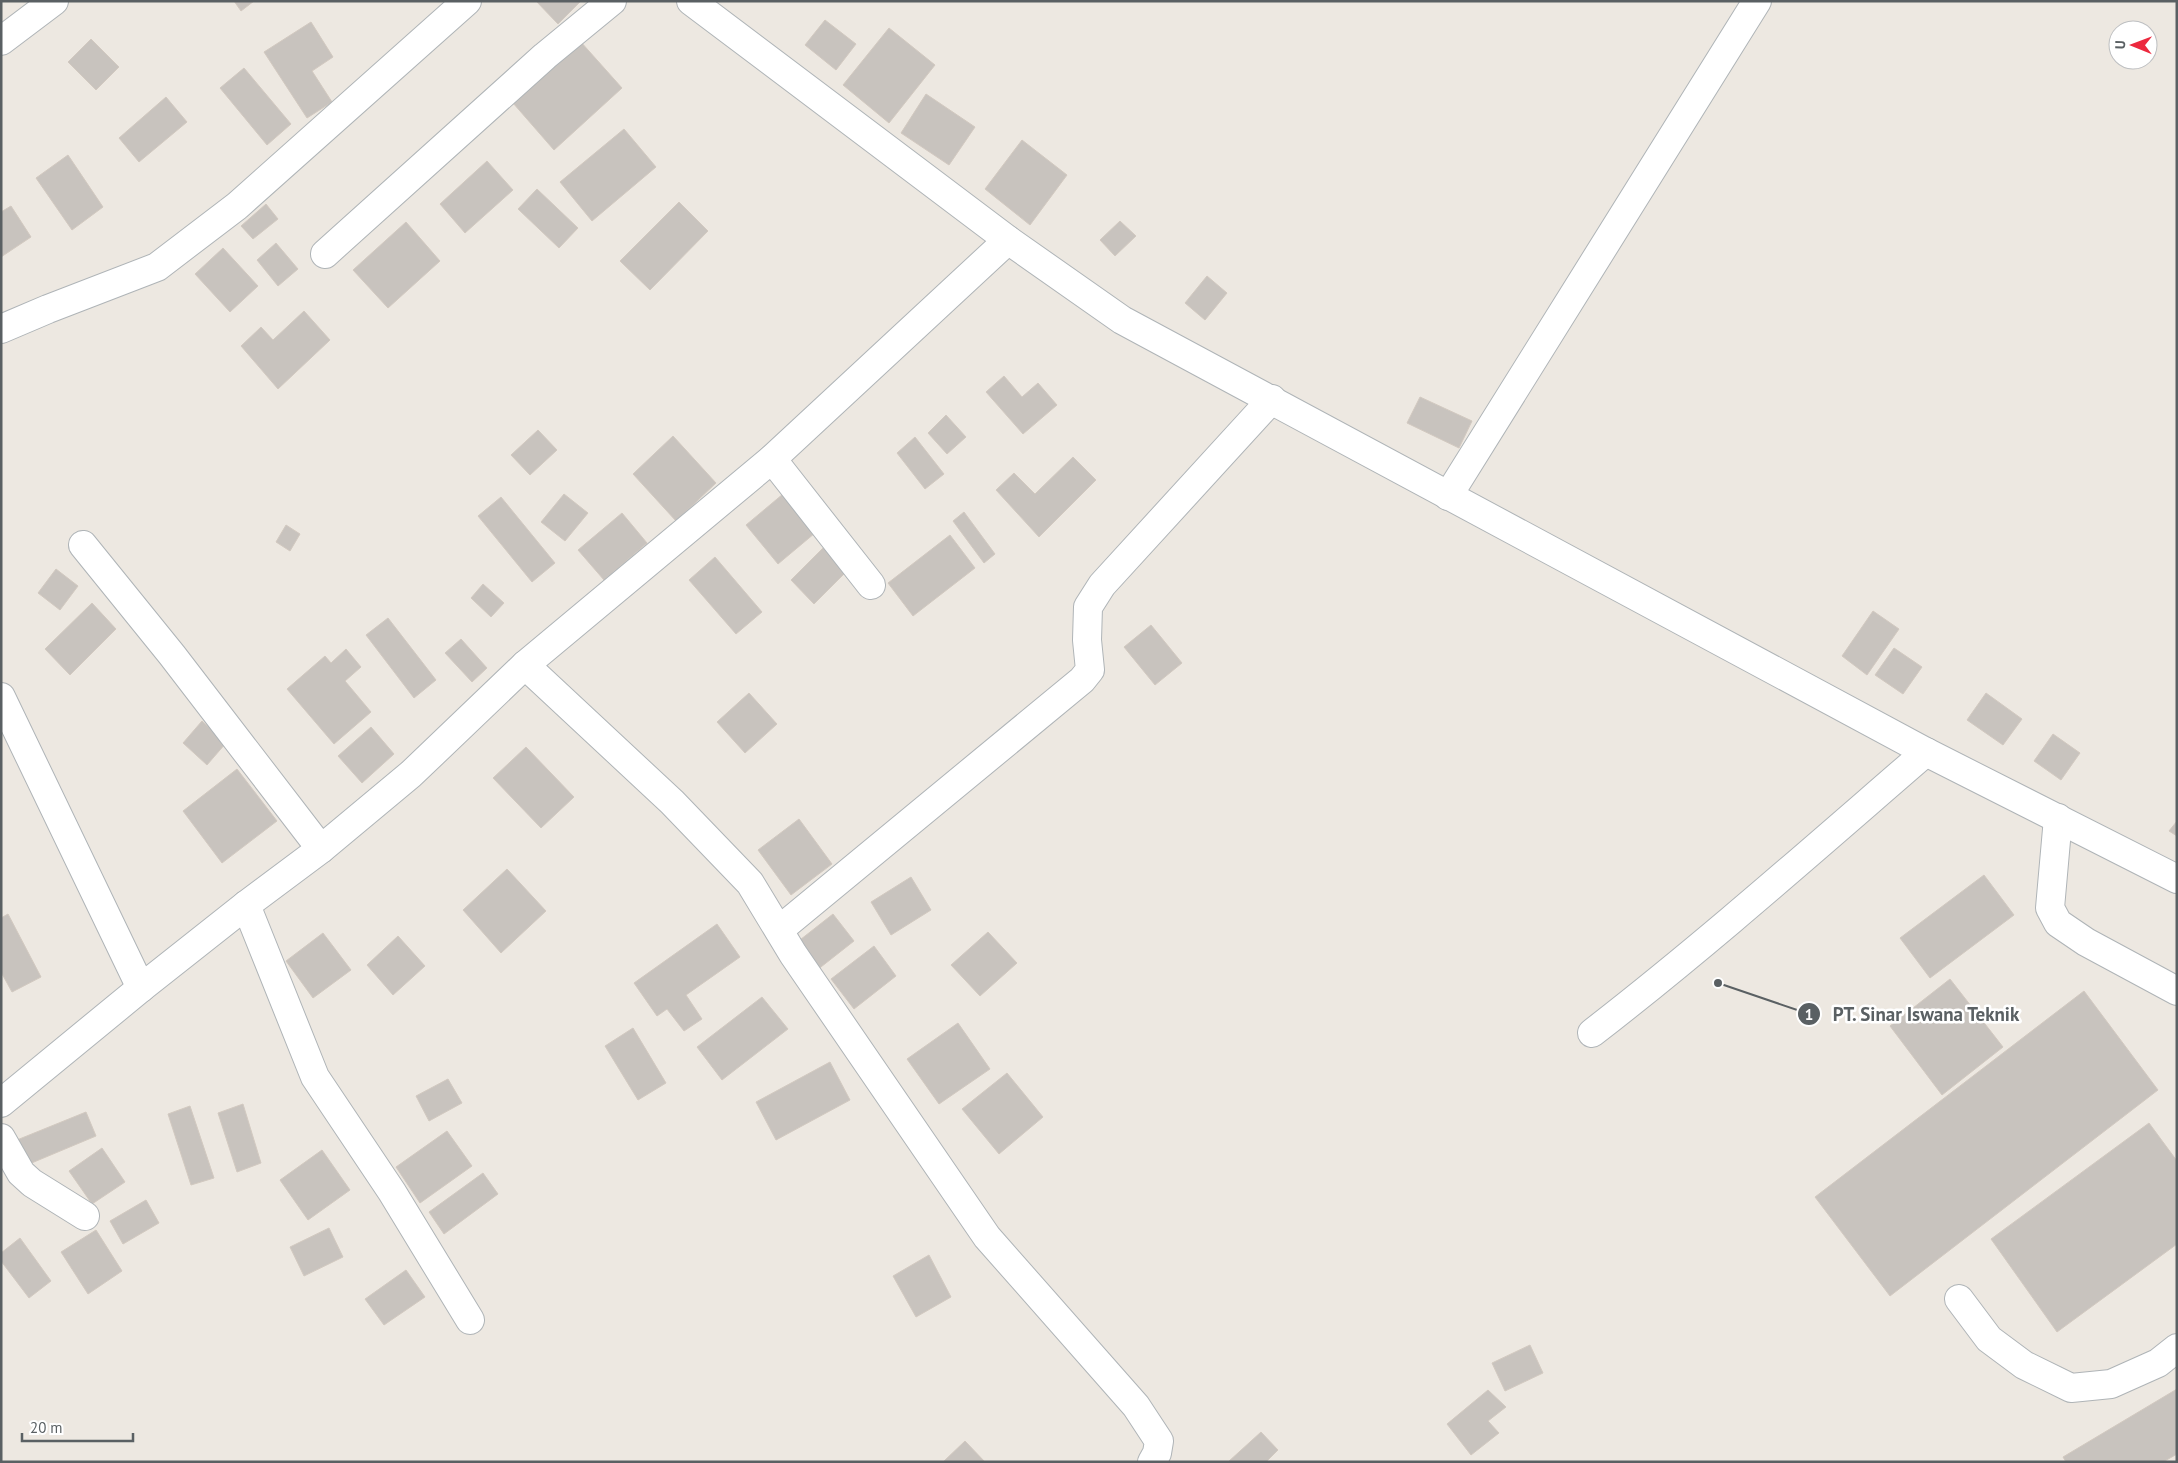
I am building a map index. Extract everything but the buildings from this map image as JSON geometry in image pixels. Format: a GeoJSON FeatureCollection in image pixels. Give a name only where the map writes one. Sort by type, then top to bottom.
{"type":"FeatureCollection","features":[{"type":"Feature","properties":{"kind":"street"},"geometry":{"type":"LineString","coordinates":[[1,41],[54,1]]}},
{"type":"Feature","properties":{"kind":"street"},"geometry":{"type":"LineString","coordinates":[[1,329],[157,267],[237,206],[467,1]]}},
{"type":"Feature","properties":{"kind":"street"},"geometry":{"type":"LineString","coordinates":[[325,254],[545,56],[612,1]]}},
{"type":"Feature","properties":{"kind":"street"},"geometry":{"type":"LineString","coordinates":[[691,1],[1008,240],[1122,320],[1926,752],[2177,879]]}},
{"type":"Feature","properties":{"kind":"street"},"geometry":{"type":"LineString","coordinates":[[1448,496],[1757,1]]}},
{"type":"Feature","properties":{"kind":"street"},"geometry":{"type":"LineString","coordinates":[[1,1103],[141,988],[246,905],[321,849],[411,774],[526,665],[772,459],[1008,240]]}},
{"type":"Feature","properties":{"kind":"street"},"geometry":{"type":"LineString","coordinates":[[780,930],[1082,680],[1090,670],[1087,640],[1088,607],[1102,585],[1272,399]]}},
{"type":"Feature","properties":{"kind":"street"},"geometry":{"type":"LineString","coordinates":[[772,459],[872,586]]}},
{"type":"Feature","properties":{"kind":"street"},"geometry":{"type":"LineString","coordinates":[[83,544],[172,655],[321,849]]}},
{"type":"Feature","properties":{"kind":"street"},"geometry":{"type":"LineString","coordinates":[[526,665],[672,802],[750,884],[780,930],[792,954],[987,1236],[1136,1406],[1159,1442],[1162,1457]]}},
{"type":"Feature","properties":{"kind":"street"},"geometry":{"type":"LineString","coordinates":[[1,697],[141,988]]}},
{"type":"Feature","properties":{"kind":"street"},"geometry":{"type":"LineString","coordinates":[[1592,1033],[1657,983],[1730,922],[1926,752]]}},
{"type":"Feature","properties":{"kind":"street"},"geometry":{"type":"LineString","coordinates":[[2058,818],[2050,908],[2058,923],[2086,942],[2177,991]]}},
{"type":"Feature","properties":{"kind":"street"},"geometry":{"type":"LineString","coordinates":[[246,905],[315,1077],[392,1192],[470,1320]]}},
{"type":"Feature","properties":{"kind":"street"},"geometry":{"type":"LineString","coordinates":[[1,1138],[21,1173],[32,1184],[85,1216]]}},
{"type":"Feature","properties":{"kind":"street"},"geometry":{"type":"LineString","coordinates":[[1958,1299],[1989,1339],[2024,1365],[2071,1388],[2111,1384],[2158,1363],[2177,1348]]}},
{"type":"Feature","properties":{"kind":"place","name":"PT. Sinar Iswana Teknik"},"geometry":{"type":"Point","coordinates":[1718,983]}}]}
